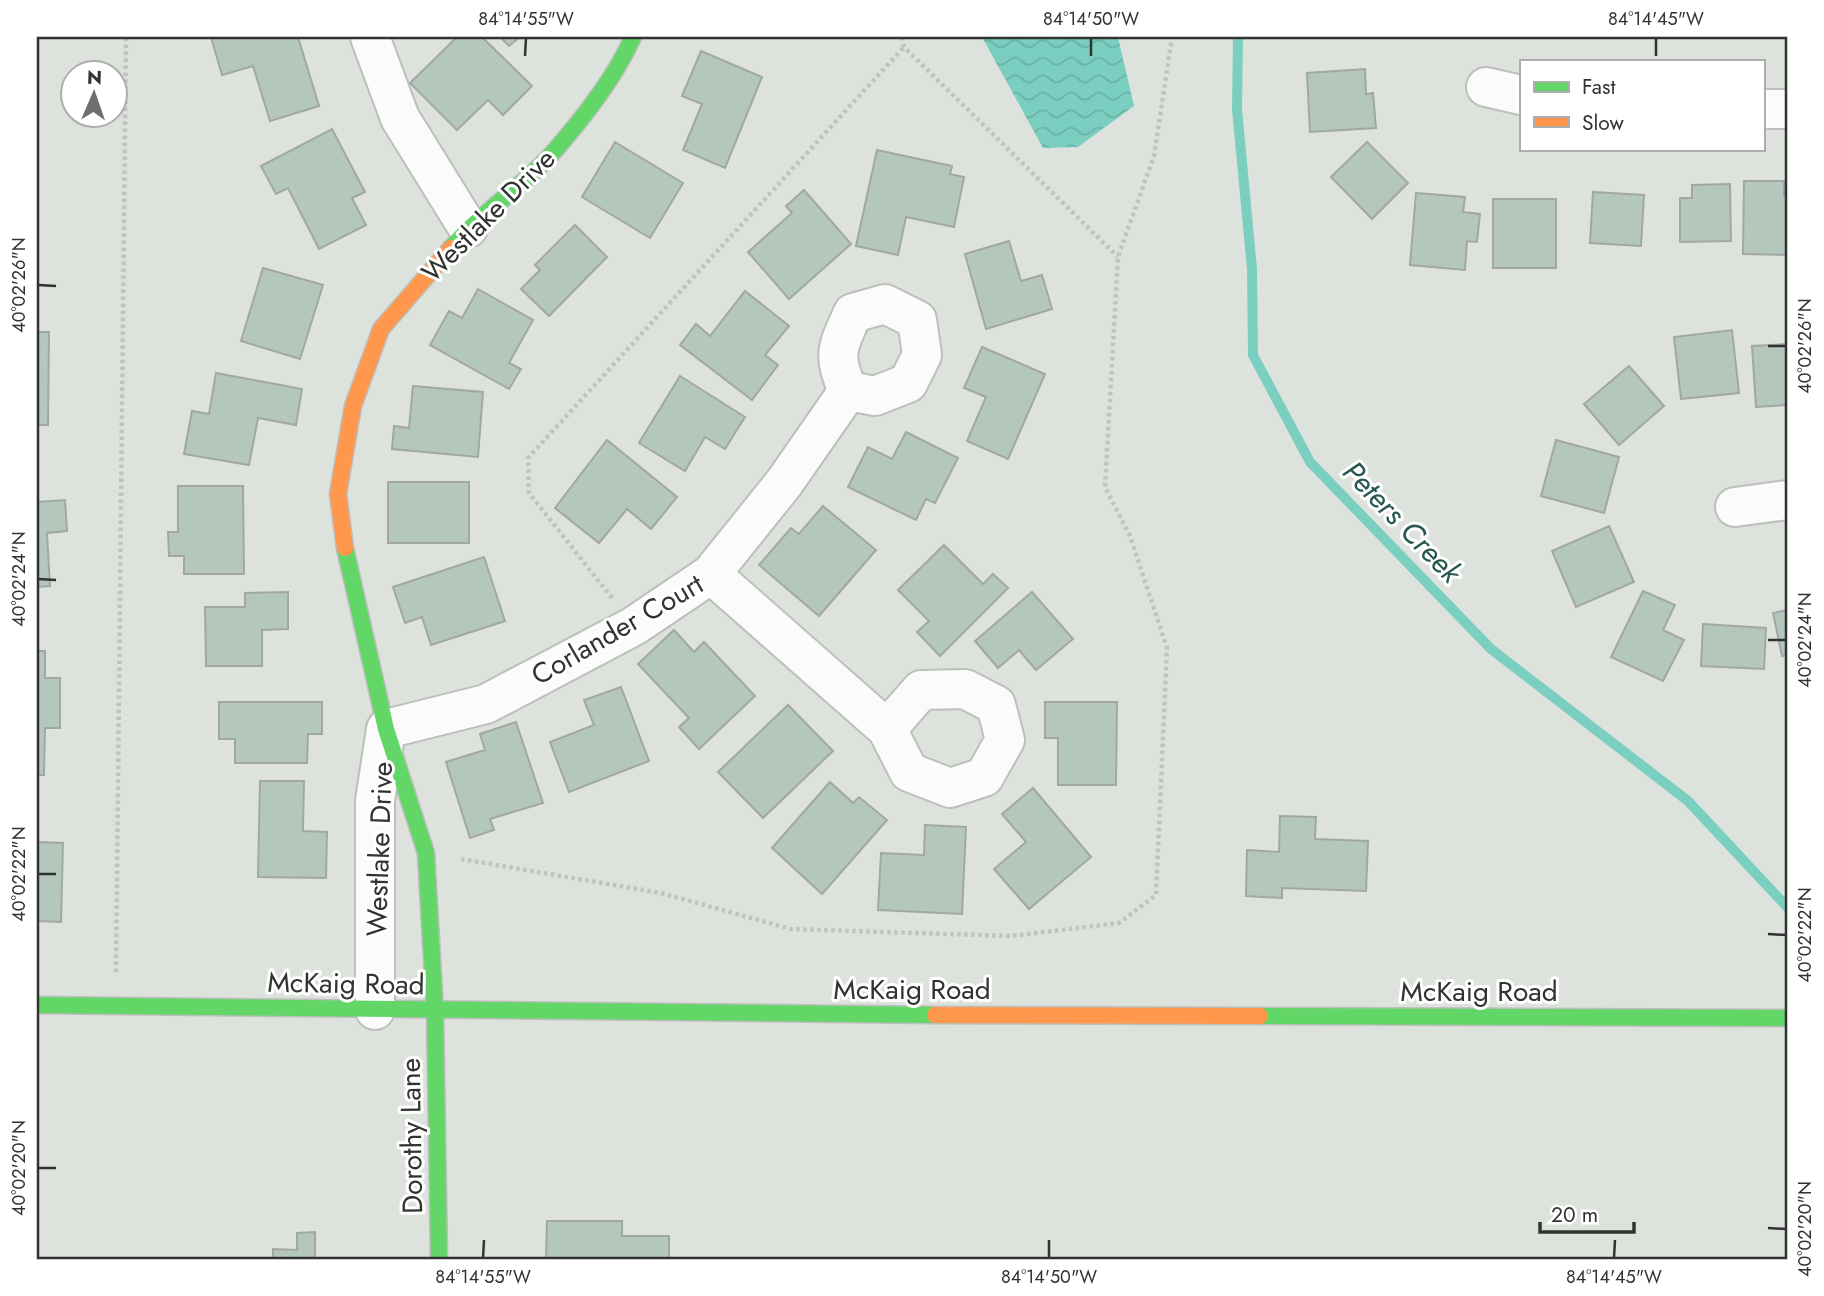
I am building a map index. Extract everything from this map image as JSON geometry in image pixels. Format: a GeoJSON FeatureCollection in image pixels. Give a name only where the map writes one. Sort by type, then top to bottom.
{"type":"FeatureCollection","features":[{"type":"Feature","properties":{"kind":"street"},"geometry":{"type":"LineString","coordinates":[[370,37],[400,118],[468,228]]}},
{"type":"Feature","properties":{"kind":"street","name":"Westlake Drive"},"geometry":{"type":"LineString","coordinates":[[435,1012],[426,853],[386,729],[349,574],[338,494],[353,406],[381,329],[468,228],[549,157],[620,66],[633,37]]}},
{"type":"Feature","properties":{"kind":"street"},"geometry":{"type":"LineString","coordinates":[[1764,108],[1787,109]]}},
{"type":"Feature","properties":{"kind":"street","name":"Corlander Court"},"geometry":{"type":"LineString","coordinates":[[386,729],[486,704],[634,626],[711,574],[784,483],[848,391]]}},
{"type":"Feature","properties":{"kind":"street"},"geometry":{"type":"LineString","coordinates":[[1735,507],[1787,499]]}},
{"type":"Feature","properties":{"kind":"street"},"geometry":{"type":"LineString","coordinates":[[711,574],[887,729]]}},
{"type":"Feature","properties":{"kind":"street","name":"Westlake Drive"},"geometry":{"type":"LineString","coordinates":[[374,1010],[375,801],[386,729]]}},
{"type":"Feature","properties":{"kind":"street","name":"McKaig Road"},"geometry":{"type":"LineString","coordinates":[[37,1005],[435,1012],[1787,1018]]}},
{"type":"Feature","properties":{"kind":"street","name":"Dorothy Lane"},"geometry":{"type":"LineString","coordinates":[[435,1012],[439,1259]]}},
{"type":"Feature","properties":{"kind":"path"},"geometry":{"type":"LineString","coordinates":[[116,1005],[126,37]]}},
{"type":"Feature","properties":{"kind":"path"},"geometry":{"type":"LineString","coordinates":[[902,37],[904,47],[1118,257]]}},
{"type":"Feature","properties":{"kind":"path"},"geometry":{"type":"LineString","coordinates":[[1163,111],[1172,37]]}},
{"type":"Feature","properties":{"kind":"path"},"geometry":{"type":"LineString","coordinates":[[634,626],[528,493],[528,458],[904,47]]}},
{"type":"Feature","properties":{"kind":"water"},"geometry":{"type":"Polygon","coordinates":[[[982,37],[1118,37],[1134,106],[1078,147],[1043,148],[982,37]]]}},
{"type":"Feature","properties":{"kind":"building"},"geometry":{"type":"Polygon","coordinates":[[[211,37],[298,37],[319,106],[270,121],[253,66],[222,75],[211,37]]]}},
{"type":"Feature","properties":{"kind":"building"},"geometry":{"type":"Polygon","coordinates":[[[457,37],[482,37],[532,86],[503,115],[488,100],[457,130],[410,83],[457,37]]]}},
{"type":"Feature","properties":{"kind":"building"},"geometry":{"type":"Polygon","coordinates":[[[500,37],[520,37],[509,46],[500,37]]]}},
{"type":"Feature","properties":{"kind":"building"},"geometry":{"type":"Polygon","coordinates":[[[701,51],[762,77],[725,168],[683,150],[702,104],[682,96],[701,51]]]}},
{"type":"Feature","properties":{"kind":"building"},"geometry":{"type":"Polygon","coordinates":[[[1365,69],[1366,94],[1373,93],[1376,128],[1310,132],[1307,73],[1365,69]]]}},
{"type":"Feature","properties":{"kind":"building"},"geometry":{"type":"Polygon","coordinates":[[[332,129],[365,192],[352,198],[366,225],[319,249],[288,188],[276,194],[261,166],[332,129]]]}},
{"type":"Feature","properties":{"kind":"building"},"geometry":{"type":"Polygon","coordinates":[[[615,142],[683,183],[650,238],[582,197],[615,142]]]}},
{"type":"Feature","properties":{"kind":"building"},"geometry":{"type":"Polygon","coordinates":[[[1367,142],[1408,183],[1372,219],[1331,177],[1367,142]]]}},
{"type":"Feature","properties":{"kind":"building"},"geometry":{"type":"Polygon","coordinates":[[[877,150],[952,166],[950,174],[964,177],[954,227],[906,217],[898,255],[856,246],[877,150]]]}},
{"type":"Feature","properties":{"kind":"building"},"geometry":{"type":"Polygon","coordinates":[[[1744,181],[1784,181],[1784,196],[1787,196],[1787,255],[1743,254],[1744,181]]]}},
{"type":"Feature","properties":{"kind":"building"},"geometry":{"type":"Polygon","coordinates":[[[1730,184],[1731,241],[1680,242],[1680,198],[1692,198],[1692,185],[1730,184]]]}},
{"type":"Feature","properties":{"kind":"building"},"geometry":{"type":"Polygon","coordinates":[[[804,190],[851,244],[789,299],[748,252],[792,213],[786,206],[804,190]]]}},
{"type":"Feature","properties":{"kind":"building"},"geometry":{"type":"Polygon","coordinates":[[[1593,192],[1644,195],[1641,246],[1590,243],[1593,192]]]}},
{"type":"Feature","properties":{"kind":"building"},"geometry":{"type":"Polygon","coordinates":[[[1416,193],[1465,197],[1463,212],[1480,214],[1477,242],[1467,241],[1465,270],[1410,265],[1416,193]]]}},
{"type":"Feature","properties":{"kind":"building"},"geometry":{"type":"Polygon","coordinates":[[[1493,199],[1556,199],[1556,268],[1493,268],[1493,199]]]}},
{"type":"Feature","properties":{"kind":"building"},"geometry":{"type":"Polygon","coordinates":[[[575,225],[607,257],[549,316],[521,289],[540,270],[535,265],[575,225]]]}},
{"type":"Feature","properties":{"kind":"building"},"geometry":{"type":"Polygon","coordinates":[[[1009,241],[1021,281],[1042,275],[1052,309],[986,329],[965,254],[1009,241]]]}},
{"type":"Feature","properties":{"kind":"building"},"geometry":{"type":"Polygon","coordinates":[[[263,268],[323,285],[300,359],[241,341],[263,268]]]}},
{"type":"Feature","properties":{"kind":"building"},"geometry":{"type":"Polygon","coordinates":[[[478,289],[533,320],[509,363],[521,369],[509,389],[430,345],[449,311],[462,318],[478,289]]]}},
{"type":"Feature","properties":{"kind":"building"},"geometry":{"type":"Polygon","coordinates":[[[745,291],[789,326],[765,355],[778,365],[752,400],[680,345],[696,324],[710,336],[745,291]]]}},
{"type":"Feature","properties":{"kind":"building"},"geometry":{"type":"Polygon","coordinates":[[[1732,330],[1739,393],[1681,399],[1674,337],[1732,330]]]}},
{"type":"Feature","properties":{"kind":"building"},"geometry":{"type":"Polygon","coordinates":[[[37,332],[49,332],[48,425],[37,425],[37,332]]]}},
{"type":"Feature","properties":{"kind":"building"},"geometry":{"type":"Polygon","coordinates":[[[1787,344],[1787,405],[1756,407],[1752,346],[1787,344]]]}},
{"type":"Feature","properties":{"kind":"building"},"geometry":{"type":"Polygon","coordinates":[[[982,347],[1045,374],[1008,459],[967,441],[986,397],[964,388],[982,347]]]}},
{"type":"Feature","properties":{"kind":"building"},"geometry":{"type":"Polygon","coordinates":[[[1629,366],[1664,406],[1619,445],[1584,404],[1629,366]]]}},
{"type":"Feature","properties":{"kind":"building"},"geometry":{"type":"Polygon","coordinates":[[[216,373],[302,389],[296,425],[258,418],[249,465],[184,454],[192,411],[209,414],[216,373]]]}},
{"type":"Feature","properties":{"kind":"building"},"geometry":{"type":"Polygon","coordinates":[[[680,376],[745,417],[725,449],[705,437],[685,471],[639,443],[680,376]]]}},
{"type":"Feature","properties":{"kind":"building"},"geometry":{"type":"Polygon","coordinates":[[[413,386],[483,392],[478,457],[392,449],[394,426],[409,428],[413,386]]]}},
{"type":"Feature","properties":{"kind":"building"},"geometry":{"type":"Polygon","coordinates":[[[906,432],[958,458],[935,503],[926,499],[916,520],[848,487],[868,447],[892,459],[906,432]]]}},
{"type":"Feature","properties":{"kind":"building"},"geometry":{"type":"Polygon","coordinates":[[[607,440],[677,497],[651,529],[627,509],[599,543],[555,508],[607,440]]]}},
{"type":"Feature","properties":{"kind":"building"},"geometry":{"type":"Polygon","coordinates":[[[1556,440],[1619,457],[1604,513],[1541,496],[1556,440]]]}},
{"type":"Feature","properties":{"kind":"building"},"geometry":{"type":"Polygon","coordinates":[[[388,482],[469,482],[469,543],[388,543],[388,482]]]}},
{"type":"Feature","properties":{"kind":"building"},"geometry":{"type":"Polygon","coordinates":[[[178,486],[243,486],[244,574],[184,574],[184,556],[169,556],[168,532],[178,532],[178,486]]]}},
{"type":"Feature","properties":{"kind":"building"},"geometry":{"type":"Polygon","coordinates":[[[65,500],[67,531],[47,533],[50,586],[37,587],[37,502],[65,500]]]}},
{"type":"Feature","properties":{"kind":"building"},"geometry":{"type":"Polygon","coordinates":[[[823,506],[876,550],[819,616],[759,565],[791,528],[799,534],[823,506]]]}},
{"type":"Feature","properties":{"kind":"building"},"geometry":{"type":"Polygon","coordinates":[[[1609,526],[1634,582],[1576,607],[1552,551],[1609,526]]]}},
{"type":"Feature","properties":{"kind":"building"},"geometry":{"type":"Polygon","coordinates":[[[944,545],[983,584],[993,574],[1008,588],[940,656],[917,632],[929,621],[898,590],[944,545]]]}},
{"type":"Feature","properties":{"kind":"building"},"geometry":{"type":"Polygon","coordinates":[[[484,557],[505,621],[431,645],[422,617],[405,623],[393,587],[484,557]]]}},
{"type":"Feature","properties":{"kind":"building"},"geometry":{"type":"Polygon","coordinates":[[[1643,591],[1675,605],[1663,630],[1684,640],[1663,681],[1611,657],[1643,591]]]}},
{"type":"Feature","properties":{"kind":"building"},"geometry":{"type":"Polygon","coordinates":[[[288,592],[288,629],[262,630],[262,666],[206,666],[205,607],[245,607],[245,593],[288,592]]]}},
{"type":"Feature","properties":{"kind":"building"},"geometry":{"type":"Polygon","coordinates":[[[1032,592],[1073,639],[1036,670],[1019,650],[998,668],[975,641],[1032,592]]]}},
{"type":"Feature","properties":{"kind":"building"},"geometry":{"type":"Polygon","coordinates":[[[1787,610],[1787,655],[1782,656],[1773,613],[1787,610]]]}},
{"type":"Feature","properties":{"kind":"building"},"geometry":{"type":"Polygon","coordinates":[[[1703,624],[1766,628],[1764,669],[1701,666],[1703,624]]]}},
{"type":"Feature","properties":{"kind":"building"},"geometry":{"type":"Polygon","coordinates":[[[674,630],[694,652],[704,642],[755,696],[699,749],[679,727],[689,718],[638,664],[674,630]]]}},
{"type":"Feature","properties":{"kind":"building"},"geometry":{"type":"Polygon","coordinates":[[[37,651],[45,651],[45,678],[60,678],[60,728],[45,728],[44,775],[37,775],[37,651]]]}},
{"type":"Feature","properties":{"kind":"building"},"geometry":{"type":"Polygon","coordinates":[[[621,687],[649,761],[569,792],[550,742],[594,725],[584,700],[621,687]]]}},
{"type":"Feature","properties":{"kind":"building"},"geometry":{"type":"Polygon","coordinates":[[[219,702],[322,702],[322,734],[308,734],[307,763],[235,763],[235,739],[219,739],[219,702]]]}},
{"type":"Feature","properties":{"kind":"building"},"geometry":{"type":"Polygon","coordinates":[[[1045,702],[1117,702],[1116,785],[1058,785],[1058,738],[1045,738],[1045,702]]]}},
{"type":"Feature","properties":{"kind":"building"},"geometry":{"type":"Polygon","coordinates":[[[788,705],[833,751],[763,818],[718,772],[788,705]]]}},
{"type":"Feature","properties":{"kind":"building"},"geometry":{"type":"Polygon","coordinates":[[[516,722],[543,803],[490,819],[494,830],[470,838],[446,762],[485,750],[480,734],[516,722]]]}},
{"type":"Feature","properties":{"kind":"building"},"geometry":{"type":"Polygon","coordinates":[[[260,781],[304,781],[303,831],[327,832],[326,878],[258,877],[260,781]]]}},
{"type":"Feature","properties":{"kind":"building"},"geometry":{"type":"Polygon","coordinates":[[[830,782],[853,803],[859,797],[887,820],[822,894],[772,848],[830,782]]]}},
{"type":"Feature","properties":{"kind":"building"},"geometry":{"type":"Polygon","coordinates":[[[1033,788],[1091,857],[1029,909],[994,869],[1026,842],[1002,814],[1033,788]]]}},
{"type":"Feature","properties":{"kind":"building"},"geometry":{"type":"Polygon","coordinates":[[[1280,816],[1316,817],[1315,839],[1368,841],[1366,891],[1282,888],[1282,898],[1246,896],[1247,850],[1279,852],[1280,816]]]}},
{"type":"Feature","properties":{"kind":"building"},"geometry":{"type":"Polygon","coordinates":[[[925,825],[966,827],[962,914],[878,910],[881,853],[924,855],[925,825]]]}},
{"type":"Feature","properties":{"kind":"building"},"geometry":{"type":"Polygon","coordinates":[[[37,842],[63,843],[61,922],[37,921],[37,842]]]}},
{"type":"Feature","properties":{"kind":"building"},"geometry":{"type":"Polygon","coordinates":[[[547,1221],[622,1221],[622,1236],[669,1236],[669,1259],[546,1259],[547,1221]]]}},
{"type":"Feature","properties":{"kind":"building"},"geometry":{"type":"Polygon","coordinates":[[[315,1232],[315,1259],[273,1259],[273,1249],[297,1250],[297,1233],[315,1232]]]}},
{"type":"Feature","properties":{"kind":"waterway","name":"Peters Creek"},"geometry":{"type":"LineString","coordinates":[[1238,37],[1237,109],[1252,269],[1253,355],[1310,462],[1491,649],[1688,801],[1787,907]]}},
{"type":"Feature","properties":{"kind":"traffic: fast"},"geometry":{"type":"LineString","coordinates":[[451,248],[562,143],[607,84],[633,37]]}},
{"type":"Feature","properties":{"kind":"traffic: fast"},"geometry":{"type":"LineString","coordinates":[[345,548],[386,729],[426,853],[435,1012],[439,1259]]}},
{"type":"Feature","properties":{"kind":"traffic: fast"},"geometry":{"type":"LineString","coordinates":[[37,1005],[935,1015]]}},
{"type":"Feature","properties":{"kind":"traffic: fast"},"geometry":{"type":"LineString","coordinates":[[1260,1016],[1787,1018]]}},
{"type":"Feature","properties":{"kind":"traffic: slow"},"geometry":{"type":"LineString","coordinates":[[345,548],[338,494],[353,406],[381,329],[451,248]]}},
{"type":"Feature","properties":{"kind":"traffic: slow"},"geometry":{"type":"LineString","coordinates":[[935,1015],[1260,1016]]}}]}
